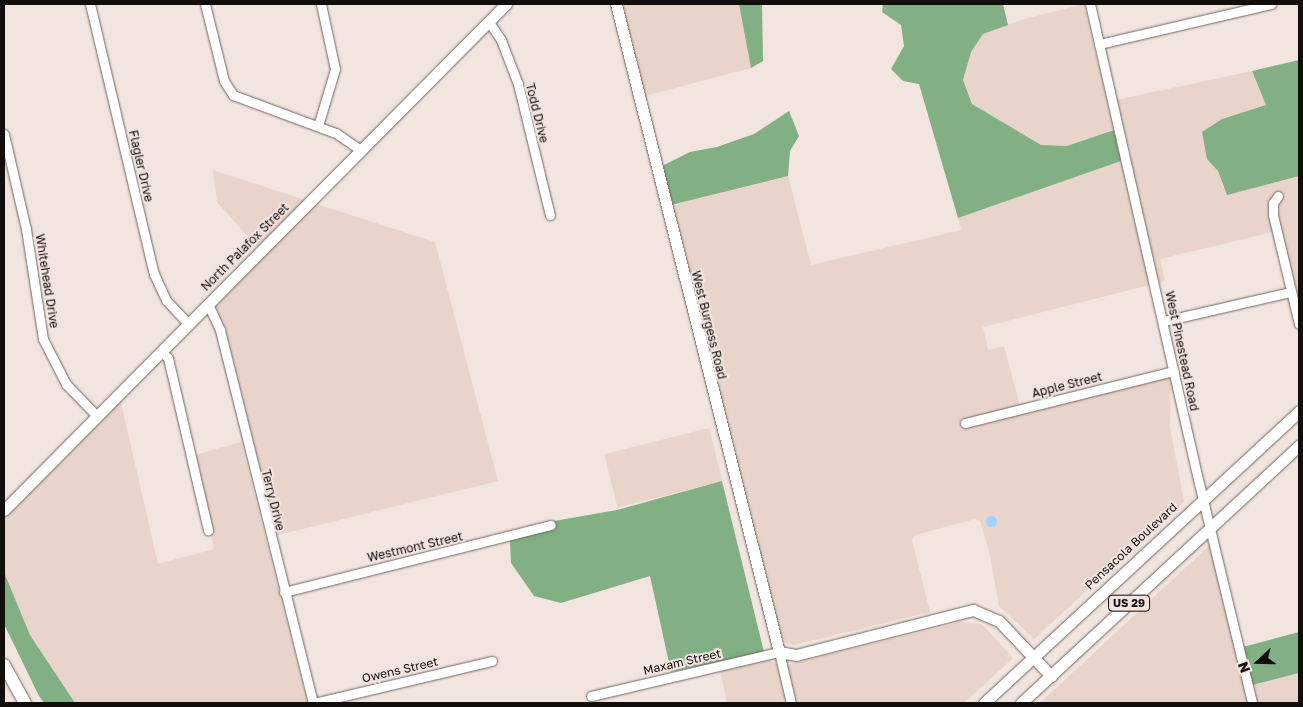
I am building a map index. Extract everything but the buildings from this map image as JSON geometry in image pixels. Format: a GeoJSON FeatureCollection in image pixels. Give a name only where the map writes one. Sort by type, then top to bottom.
{"type":"FeatureCollection","features":[{"type":"Feature","properties":{"kind":"highway"},"geometry":{"type":"LineString","coordinates":[[4,665],[25,703]]}},
{"type":"Feature","properties":{"kind":"main road","name":"West Burgess Road"},"geometry":{"type":"LineString","coordinates":[[616,4],[778,652]]}},
{"type":"Feature","properties":{"kind":"main road","name":"North Palafox Street"},"geometry":{"type":"LineString","coordinates":[[4,510],[489,22],[502,5]]}},
{"type":"Feature","properties":{"kind":"main road","name":"Pensacola Boulevard"},"geometry":{"type":"LineString","coordinates":[[984,703],[1202,499],[1299,412]]}},
{"type":"Feature","properties":{"kind":"main road","name":"US 29"},"geometry":{"type":"LineString","coordinates":[[1021,703],[1299,446]]}},
{"type":"Feature","properties":{"kind":"main road"},"geometry":{"type":"LineString","coordinates":[[778,652],[796,655],[973,610],[1000,621],[1051,676]]}},
{"type":"Feature","properties":{"kind":"street","name":"Flagler Drive"},"geometry":{"type":"LineString","coordinates":[[90,4],[154,274],[166,300],[188,324]]}},
{"type":"Feature","properties":{"kind":"street"},"geometry":{"type":"LineString","coordinates":[[205,4],[224,81],[233,95],[342,136],[360,150]]}},
{"type":"Feature","properties":{"kind":"street"},"geometry":{"type":"LineString","coordinates":[[318,126],[335,69],[330,38],[321,4]]}},
{"type":"Feature","properties":{"kind":"street","name":"West Pinestead Road"},"geometry":{"type":"LineString","coordinates":[[1090,4],[1164,322],[1202,499],[1252,703]]}},
{"type":"Feature","properties":{"kind":"street"},"geometry":{"type":"LineString","coordinates":[[1099,44],[1271,4]]}},
{"type":"Feature","properties":{"kind":"street","name":"Todd Drive"},"geometry":{"type":"LineString","coordinates":[[489,22],[501,40],[518,84],[550,215]]}},
{"type":"Feature","properties":{"kind":"street","name":"Whitehead Drive"},"geometry":{"type":"LineString","coordinates":[[4,134],[26,228],[43,339],[66,384],[97,416]]}},
{"type":"Feature","properties":{"kind":"street"},"geometry":{"type":"LineString","coordinates":[[1278,196],[1273,203],[1273,215],[1299,324]]}},
{"type":"Feature","properties":{"kind":"street"},"geometry":{"type":"LineString","coordinates":[[1164,322],[1291,292]]}},
{"type":"Feature","properties":{"kind":"street","name":"Terry Drive"},"geometry":{"type":"LineString","coordinates":[[208,304],[220,330],[313,703]]}},
{"type":"Feature","properties":{"kind":"street"},"geometry":{"type":"LineString","coordinates":[[161,351],[168,358],[208,530]]}},
{"type":"Feature","properties":{"kind":"street","name":"Apple Street"},"geometry":{"type":"LineString","coordinates":[[965,423],[1174,370]]}},
{"type":"Feature","properties":{"kind":"street","name":"Westmont Street"},"geometry":{"type":"LineString","coordinates":[[284,592],[472,547],[551,525]]}},
{"type":"Feature","properties":{"kind":"street","name":"Maxam Street"},"geometry":{"type":"LineString","coordinates":[[591,696],[778,652]]}},
{"type":"Feature","properties":{"kind":"street","name":"West Burgess Road"},"geometry":{"type":"LineString","coordinates":[[778,652],[791,703]]}},
{"type":"Feature","properties":{"kind":"street","name":"Owens Street"},"geometry":{"type":"LineString","coordinates":[[313,703],[492,661]]}},
{"type":"Feature","properties":{"kind":"shaded area"},"geometry":{"type":"Polygon","coordinates":[[[623,4],[739,4],[751,68],[645,96],[623,4]]]}},
{"type":"Feature","properties":{"kind":"shaded area"},"geometry":{"type":"Polygon","coordinates":[[[1084,4],[1114,130],[1067,146],[1040,145],[972,104],[963,80],[971,52],[983,34],[1021,20],[1084,4]]]}},
{"type":"Feature","properties":{"kind":"shaded area"},"geometry":{"type":"Polygon","coordinates":[[[1252,71],[1267,105],[1222,119],[1207,159],[1218,171],[1227,195],[1299,176],[1299,307],[1278,214],[1279,200],[1284,196],[1279,191],[1269,203],[1273,232],[1160,259],[1165,281],[1159,283],[1129,158],[1132,156],[1116,100],[1252,71]]]}},
{"type":"Feature","properties":{"kind":"shaded area"},"geometry":{"type":"Polygon","coordinates":[[[1121,161],[1150,285],[983,327],[988,350],[1004,346],[1020,406],[960,421],[962,428],[1171,375],[1170,427],[1184,502],[1034,639],[999,606],[990,555],[980,521],[975,519],[915,535],[912,540],[930,612],[794,645],[786,643],[778,630],[671,205],[788,176],[811,265],[961,230],[958,218],[1121,161]]]}},
{"type":"Feature","properties":{"kind":"shaded area"},"geometry":{"type":"Polygon","coordinates":[[[213,170],[305,200],[258,248],[217,202],[213,170]]]}},
{"type":"Feature","properties":{"kind":"shaded area"},"geometry":{"type":"Polygon","coordinates":[[[313,203],[435,242],[498,481],[274,536],[224,329],[213,304],[313,203]]]}},
{"type":"Feature","properties":{"kind":"shaded area"},"geometry":{"type":"Polygon","coordinates":[[[120,398],[158,564],[214,549],[211,533],[213,532],[195,455],[241,442],[308,703],[75,703],[30,635],[4,572],[4,515],[120,398]]]}},
{"type":"Feature","properties":{"kind":"shaded area"},"geometry":{"type":"Polygon","coordinates":[[[709,428],[722,481],[618,507],[604,454],[709,428]]]}},
{"type":"Feature","properties":{"kind":"shaded area"},"geometry":{"type":"Polygon","coordinates":[[[1210,545],[1248,703],[1040,703],[1210,545]]]}},
{"type":"Feature","properties":{"kind":"shaded area"},"geometry":{"type":"Polygon","coordinates":[[[960,622],[982,624],[1013,658],[964,703],[795,703],[786,665],[960,622]]]}},
{"type":"Feature","properties":{"kind":"shaded area"},"geometry":{"type":"Polygon","coordinates":[[[766,659],[777,664],[786,703],[727,703],[720,670],[766,659]]]}},
{"type":"Feature","properties":{"kind":"shaded area"},"geometry":{"type":"Polygon","coordinates":[[[1299,673],[1299,703],[1257,703],[1252,685],[1299,673]]]}},
{"type":"Feature","properties":{"kind":"green space"},"geometry":{"type":"Polygon","coordinates":[[[739,4],[762,4],[763,61],[751,68],[739,4]]]}},
{"type":"Feature","properties":{"kind":"green space"},"geometry":{"type":"Polygon","coordinates":[[[883,4],[1003,4],[1008,25],[983,34],[971,52],[963,80],[972,104],[1041,145],[1067,146],[1114,130],[1121,161],[958,218],[919,84],[903,81],[891,69],[904,46],[901,25],[882,12],[883,4]]]}},
{"type":"Feature","properties":{"kind":"green space"},"geometry":{"type":"Polygon","coordinates":[[[1299,60],[1299,176],[1227,195],[1218,171],[1207,159],[1202,132],[1222,119],[1266,105],[1252,71],[1299,60]]]}},
{"type":"Feature","properties":{"kind":"green space"},"geometry":{"type":"Polygon","coordinates":[[[789,111],[799,136],[790,151],[788,176],[671,205],[662,166],[690,152],[717,147],[754,134],[789,111]]]}},
{"type":"Feature","properties":{"kind":"green space"},"geometry":{"type":"Polygon","coordinates":[[[722,481],[764,652],[671,672],[650,576],[561,603],[534,596],[511,563],[510,540],[555,527],[554,521],[617,510],[722,481]]]}},
{"type":"Feature","properties":{"kind":"green space"},"geometry":{"type":"Polygon","coordinates":[[[4,572],[30,635],[75,703],[44,703],[39,696],[4,624],[4,572]]]}},
{"type":"Feature","properties":{"kind":"green space"},"geometry":{"type":"Polygon","coordinates":[[[1299,632],[1299,673],[1252,685],[1243,647],[1299,632]]]}},
{"type":"Feature","properties":{"kind":"water"},"geometry":{"type":"Polygon","coordinates":[[[991,515],[997,521],[991,527],[985,521],[991,515]]]}}]}
